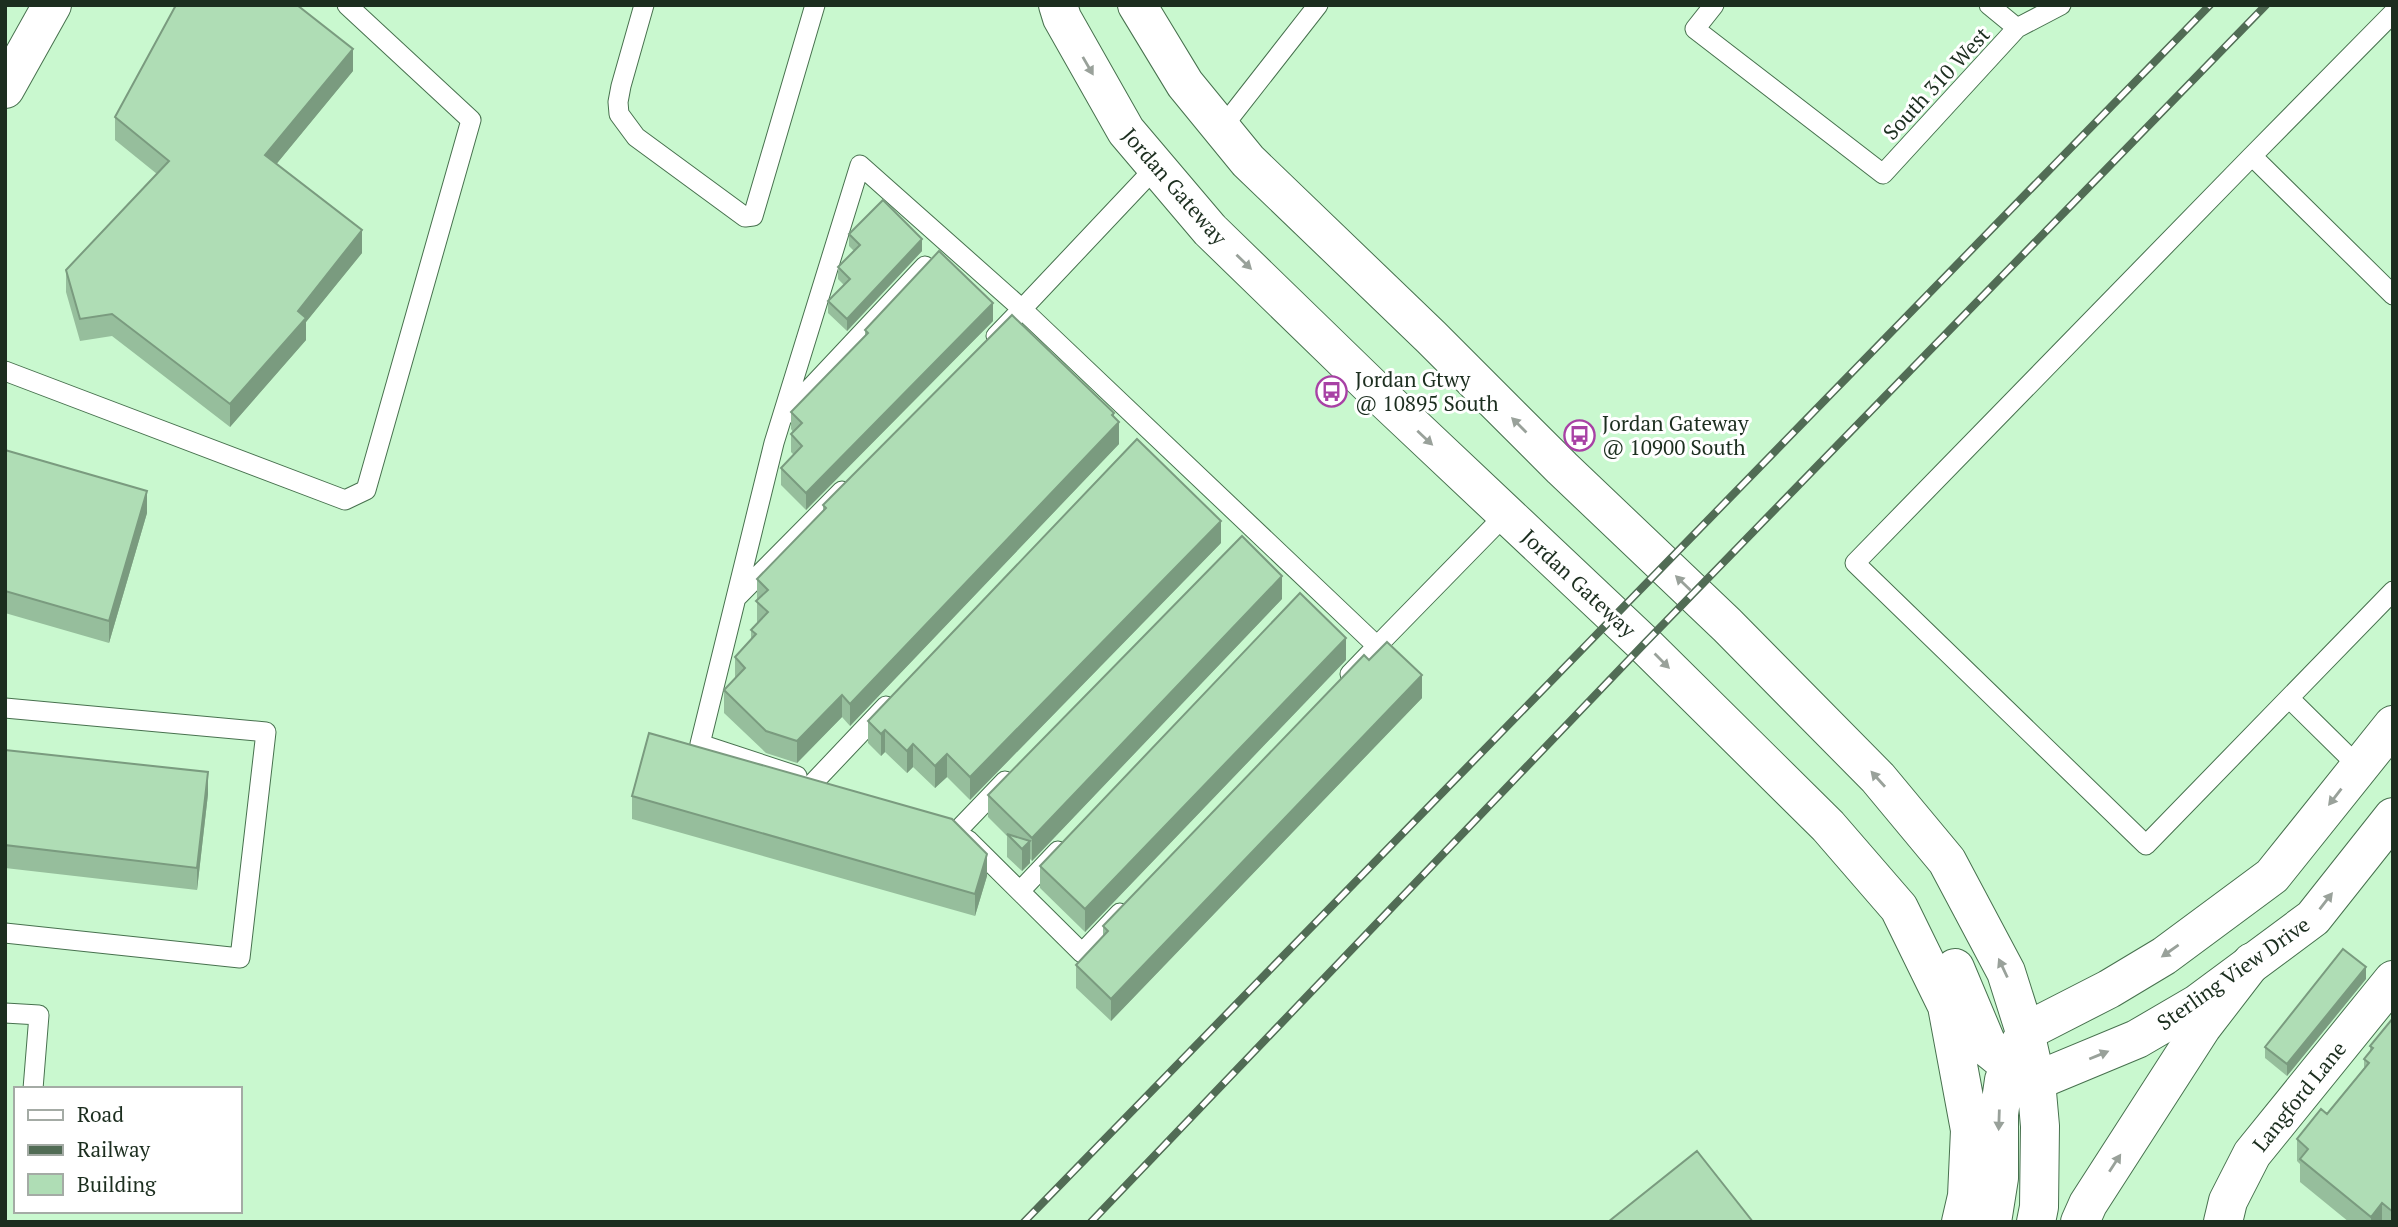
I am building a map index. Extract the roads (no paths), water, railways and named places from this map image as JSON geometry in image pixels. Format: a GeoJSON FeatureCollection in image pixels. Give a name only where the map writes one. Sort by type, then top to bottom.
{"type":"FeatureCollection","features":[{"type":"Feature","properties":{"kind":"main road"},"geometry":{"type":"LineString","coordinates":[[5,89],[51,5]]}},
{"type":"Feature","properties":{"kind":"main road","name":"Jordan Gateway"},"geometry":{"type":"LineString","coordinates":[[1058,5],[1062,19],[1126,131],[1220,239],[1382,397],[1634,634],[1846,846],[1899,908],[1947,1006],[1970,1130],[1966,1196],[1961,1222]]}},
{"type":"Feature","properties":{"kind":"main road"},"geometry":{"type":"LineString","coordinates":[[1138,5],[1185,84],[1248,161],[1727,625],[1878,778],[1947,861],[2006,972],[2025,1032],[2023,1073],[2040,1126],[2039,1207],[2036,1222]]}},
{"type":"Feature","properties":{"kind":"main road"},"geometry":{"type":"LineString","coordinates":[[2025,1032],[2109,989],[2164,956],[2272,876],[2393,725]]}},
{"type":"Feature","properties":{"kind":"main road","name":"Sterling View Drive"},"geometry":{"type":"LineString","coordinates":[[2023,1073],[2137,1039],[2197,1004],[2313,918],[2393,817]]}},
{"type":"Feature","properties":{"kind":"main road"},"geometry":{"type":"LineString","coordinates":[[1846,846],[1908,881],[1948,953],[1989,1049],[2023,1073]]}},
{"type":"Feature","properties":{"kind":"main road"},"geometry":{"type":"LineString","coordinates":[[2080,1222],[2088,1203],[2202,1027],[2252,962]]}},
{"type":"Feature","properties":{"kind":"main road","name":"Langford Lane"},"geometry":{"type":"LineString","coordinates":[[2224,1222],[2228,1201],[2252,1154],[2393,980]]}},
{"type":"Feature","properties":{"kind":"main road"},"geometry":{"type":"LineString","coordinates":[[1993,1222],[1999,1178],[1999,1114],[2004,1080],[2023,1073]]}},
{"type":"Feature","properties":{"kind":"lane"},"geometry":{"type":"LineString","coordinates":[[5,371],[345,499],[366,490],[471,120],[347,5]]}},
{"type":"Feature","properties":{"kind":"lane"},"geometry":{"type":"LineString","coordinates":[[644,5],[621,86],[619,114],[636,137],[745,217],[753,216],[757,205],[815,5]]}},
{"type":"Feature","properties":{"kind":"lane"},"geometry":{"type":"LineString","coordinates":[[1221,129],[1318,5]]}},
{"type":"Feature","properties":{"kind":"lane","name":"South 310 West"},"geometry":{"type":"LineString","coordinates":[[1714,5],[1695,29],[1883,174],[2017,28],[2061,5]]}},
{"type":"Feature","properties":{"kind":"lane"},"geometry":{"type":"LineString","coordinates":[[1989,5],[2017,28]]}},
{"type":"Feature","properties":{"kind":"lane"},"geometry":{"type":"LineString","coordinates":[[2393,13],[1855,563],[2146,845],[2393,591]]}},
{"type":"Feature","properties":{"kind":"lane"},"geometry":{"type":"LineString","coordinates":[[2252,156],[2393,295]]}},
{"type":"Feature","properties":{"kind":"lane"},"geometry":{"type":"LineString","coordinates":[[840,790],[700,744],[782,419],[860,165],[1022,309],[1145,435],[1308,590],[1377,646]]}},
{"type":"Feature","properties":{"kind":"lane"},"geometry":{"type":"LineString","coordinates":[[984,348],[1156,167]]}},
{"type":"Feature","properties":{"kind":"lane"},"geometry":{"type":"LineString","coordinates":[[782,419],[947,242]]}},
{"type":"Feature","properties":{"kind":"lane"},"geometry":{"type":"LineString","coordinates":[[736,598],[851,482]]}},
{"type":"Feature","properties":{"kind":"lane"},"geometry":{"type":"LineString","coordinates":[[1339,685],[1506,514]]}},
{"type":"Feature","properties":{"kind":"lane"},"geometry":{"type":"LineString","coordinates":[[814,782],[900,691]]}},
{"type":"Feature","properties":{"kind":"lane"},"geometry":{"type":"LineString","coordinates":[[2289,698],[2359,766]]}},
{"type":"Feature","properties":{"kind":"lane"},"geometry":{"type":"LineString","coordinates":[[5,708],[266,732],[240,958],[5,933]]}},
{"type":"Feature","properties":{"kind":"lane"},"geometry":{"type":"LineString","coordinates":[[1015,771],[951,828],[1082,953],[1130,903]]}},
{"type":"Feature","properties":{"kind":"lane"},"geometry":{"type":"LineString","coordinates":[[1020,891],[1067,841]]}},
{"type":"Feature","properties":{"kind":"lane"},"geometry":{"type":"LineString","coordinates":[[5,1013],[39,1016],[33,1087]]}},
{"type":"Feature","properties":{"kind":"railway"},"geometry":{"type":"LineString","coordinates":[[1024,1222],[2210,5]]}},
{"type":"Feature","properties":{"kind":"railway"},"geometry":{"type":"LineString","coordinates":[[1091,1222],[1644,644],[2266,5]]}},
{"type":"Feature","properties":{"kind":"place","name":"Jordan Gtwy @ 10895 South"},"geometry":{"type":"Point","coordinates":[1332,391]}},
{"type":"Feature","properties":{"kind":"place","name":"Jordan Gateway @ 10900 South"},"geometry":{"type":"Point","coordinates":[1579,435]}}]}
